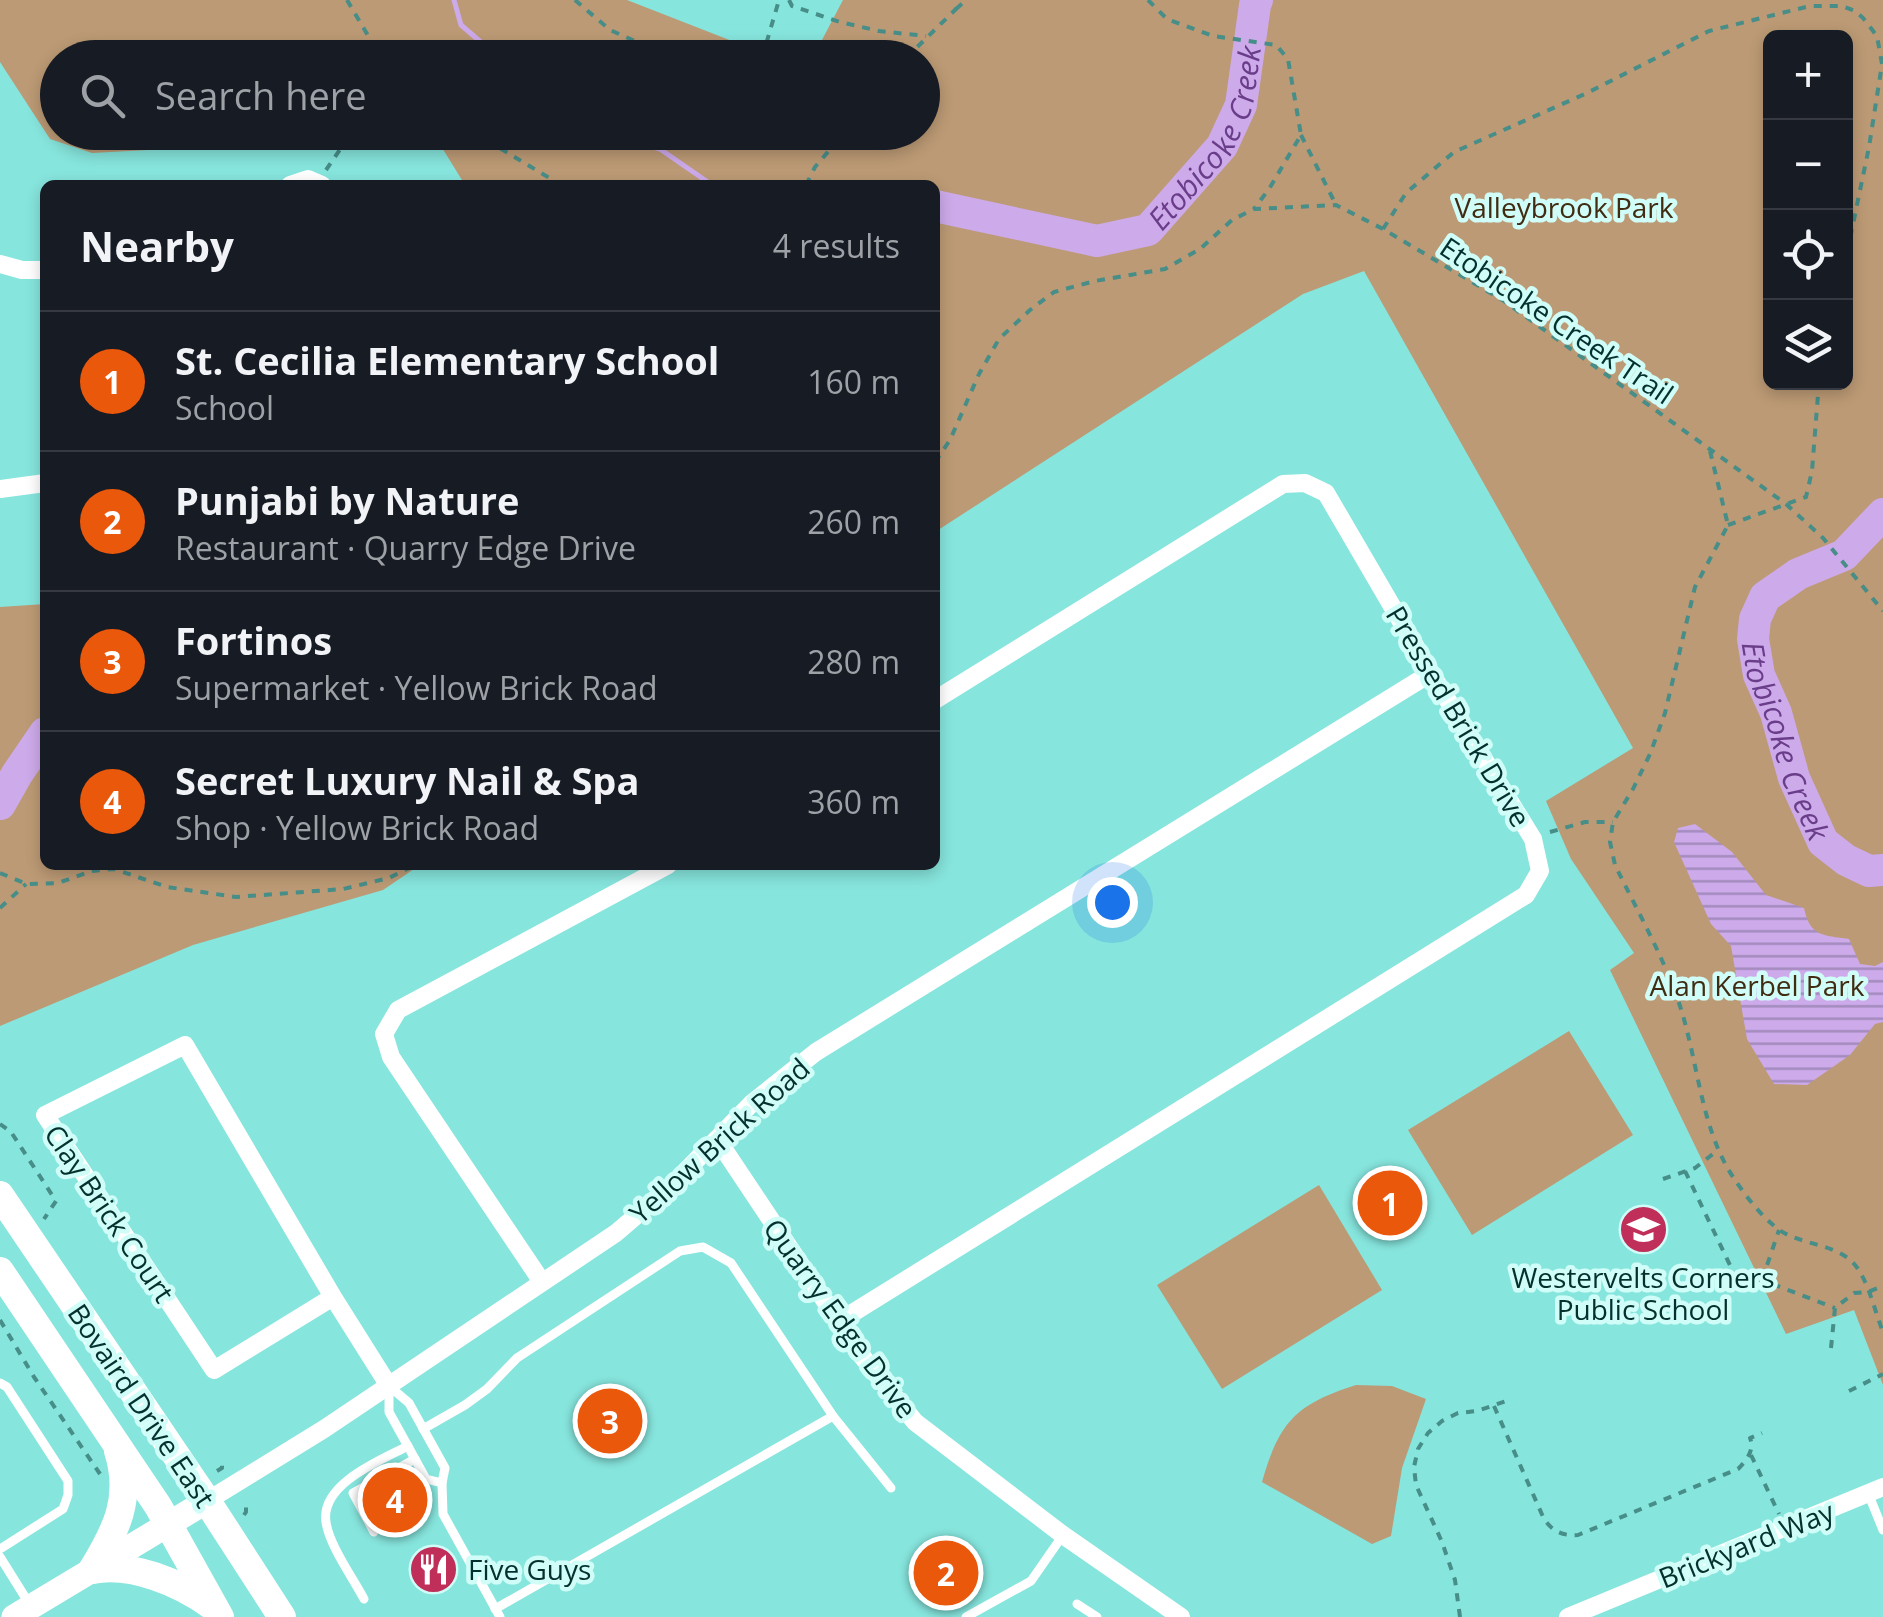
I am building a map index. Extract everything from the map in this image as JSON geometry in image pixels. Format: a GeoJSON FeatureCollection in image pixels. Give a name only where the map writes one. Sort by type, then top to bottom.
{"type":"FeatureCollection","features":[{"type":"Feature","properties":{"kind":"main road","name":"Bovaird Drive East"},"geometry":{"type":"LineString","coordinates":[[0,1194],[282,1617]]}},
{"type":"Feature","properties":{"kind":"main road","name":"Bovaird Drive East"},"geometry":{"type":"LineString","coordinates":[[0,1271],[115,1440],[218,1612]]}},
{"type":"Feature","properties":{"kind":"main road"},"geometry":{"type":"LineString","coordinates":[[92,1570],[112,1536],[122,1506],[122,1463],[115,1440]]}},
{"type":"Feature","properties":{"kind":"main road"},"geometry":{"type":"LineString","coordinates":[[92,1570],[122,1570],[173,1582],[194,1592],[218,1612]]}},
{"type":"Feature","properties":{"kind":"street"},"geometry":{"type":"LineString","coordinates":[[0,264],[40,270]]}},
{"type":"Feature","properties":{"kind":"street"},"geometry":{"type":"LineString","coordinates":[[0,488],[40,483]]}},
{"type":"Feature","properties":{"kind":"street","name":"Pressed Brick Drive"},"geometry":{"type":"LineString","coordinates":[[838,1322],[1526,895],[1540,871],[1533,839],[1326,492],[1305,483],[1283,484],[940,697]]}},
{"type":"Feature","properties":{"kind":"street","name":"Yellow Brick Road"},"geometry":{"type":"LineString","coordinates":[[23,1612],[389,1386],[616,1232],[672,1185],[752,1103],[816,1052],[1431,673]]}},
{"type":"Feature","properties":{"kind":"street"},"geometry":{"type":"LineString","coordinates":[[542,1282],[391,1056],[384,1034],[398,1010],[659,870]]}},
{"type":"Feature","properties":{"kind":"street","name":"Clay Brick Court"},"geometry":{"type":"LineString","coordinates":[[333,1296],[214,1370],[44,1114],[185,1045],[389,1386]]}},
{"type":"Feature","properties":{"kind":"street","name":"Quarry Edge Drive"},"geometry":{"type":"LineString","coordinates":[[716,1140],[838,1322],[916,1422],[1063,1535],[1181,1617]]}},
{"type":"Feature","properties":{"kind":"street","name":"Brickyard Way"},"geometry":{"type":"LineString","coordinates":[[1568,1617],[1876,1490]]}},
{"type":"Feature","properties":{"kind":"lane"},"geometry":{"type":"LineString","coordinates":[[423,1428],[465,1405],[517,1358],[680,1251],[703,1248],[732,1263],[833,1416],[892,1488]]}},
{"type":"Feature","properties":{"kind":"lane"},"geometry":{"type":"LineString","coordinates":[[0,1383],[68,1481],[63,1509],[0,1553],[23,1612]]}},
{"type":"Feature","properties":{"kind":"lane"},"geometry":{"type":"LineString","coordinates":[[389,1386],[409,1403],[445,1468],[443,1514],[498,1613],[833,1416]]}},
{"type":"Feature","properties":{"kind":"lane"},"geometry":{"type":"LineString","coordinates":[[389,1386],[388,1412],[426,1479],[442,1483]]}},
{"type":"Feature","properties":{"kind":"lane"},"geometry":{"type":"LineString","coordinates":[[364,1600],[325,1519],[330,1500],[343,1482],[408,1446]]}},
{"type":"Feature","properties":{"kind":"lane"},"geometry":{"type":"LineString","coordinates":[[374,1532],[353,1494],[415,1459]]}},
{"type":"Feature","properties":{"kind":"lane","name":"Brickyard Way"},"geometry":{"type":"LineString","coordinates":[[1876,1490],[1883,1530]]}},
{"type":"Feature","properties":{"kind":"lane"},"geometry":{"type":"LineString","coordinates":[[966,1617],[1031,1580],[1063,1535]]}},
{"type":"Feature","properties":{"kind":"lane"},"geometry":{"type":"LineString","coordinates":[[1076,1604],[1097,1617]]}},
{"type":"Feature","properties":{"kind":"path"},"geometry":{"type":"LineString","coordinates":[[348,0],[371,40]]}},
{"type":"Feature","properties":{"kind":"path"},"geometry":{"type":"LineString","coordinates":[[574,0],[610,30],[632,40]]}},
{"type":"Feature","properties":{"kind":"path"},"geometry":{"type":"LineString","coordinates":[[767,40],[779,0]]}},
{"type":"Feature","properties":{"kind":"path"},"geometry":{"type":"LineString","coordinates":[[789,0],[792,6],[840,22],[926,36]]}},
{"type":"Feature","properties":{"kind":"path"},"geometry":{"type":"LineString","coordinates":[[952,0],[956,8]]}},
{"type":"Feature","properties":{"kind":"path"},"geometry":{"type":"LineString","coordinates":[[922,40],[966,0]]}},
{"type":"Feature","properties":{"kind":"path"},"geometry":{"type":"LineString","coordinates":[[1148,0],[1167,20],[1213,36],[1276,45],[1288,59],[1302,134],[1336,206]]}},
{"type":"Feature","properties":{"kind":"path"},"geometry":{"type":"LineString","coordinates":[[1383,229],[1406,193],[1454,152],[1587,93],[1709,31],[1810,6],[1842,6],[1863,18],[1878,36],[1882,64],[1853,230]]}},
{"type":"Feature","properties":{"kind":"path"},"geometry":{"type":"LineString","coordinates":[[940,455],[999,339],[1030,310],[1054,292],[1164,269],[1200,250],[1232,220],[1254,209],[1302,134]]}},
{"type":"Feature","properties":{"kind":"path"},"geometry":{"type":"LineString","coordinates":[[322,180],[341,150]]}},
{"type":"Feature","properties":{"kind":"path"},"geometry":{"type":"LineString","coordinates":[[503,150],[553,180]]}},
{"type":"Feature","properties":{"kind":"path"},"geometry":{"type":"LineString","coordinates":[[809,180],[830,150]]}},
{"type":"Feature","properties":{"kind":"path","name":"Etobicoke Creek Trail"},"geometry":{"type":"LineString","coordinates":[[1254,209],[1336,206],[1383,229],[1504,301],[1786,504],[1823,538],[1883,612]]}},
{"type":"Feature","properties":{"kind":"path"},"geometry":{"type":"LineString","coordinates":[[1818,390],[1806,497],[1728,526],[1694,588],[1666,713],[1634,789],[1613,822],[1610,842],[1615,865],[1678,1000],[1707,1117],[1731,1174],[1752,1203],[1780,1230],[1847,1256],[1858,1267],[1883,1332]]}},
{"type":"Feature","properties":{"kind":"path"},"geometry":{"type":"LineString","coordinates":[[1710,450],[1728,526]]}},
{"type":"Feature","properties":{"kind":"path"},"geometry":{"type":"LineString","coordinates":[[1533,839],[1584,822],[1613,822]]}},
{"type":"Feature","properties":{"kind":"path"},"geometry":{"type":"LineString","coordinates":[[0,873],[28,884],[58,883],[103,870]]}},
{"type":"Feature","properties":{"kind":"path"},"geometry":{"type":"LineString","coordinates":[[117,870],[167,887],[236,897],[343,888],[389,878],[406,870]]}},
{"type":"Feature","properties":{"kind":"path"},"geometry":{"type":"LineString","coordinates":[[0,908],[28,884]]}},
{"type":"Feature","properties":{"kind":"path"},"geometry":{"type":"LineString","coordinates":[[0,1124],[11,1132],[56,1201],[30,1239]]}},
{"type":"Feature","properties":{"kind":"path"},"geometry":{"type":"LineString","coordinates":[[1663,1179],[1695,1168],[1718,1150]]}},
{"type":"Feature","properties":{"kind":"path"},"geometry":{"type":"LineString","coordinates":[[1686,1171],[1739,1284],[1762,1280],[1835,1308]]}},
{"type":"Feature","properties":{"kind":"path"},"geometry":{"type":"LineString","coordinates":[[1762,1280],[1780,1230]]}},
{"type":"Feature","properties":{"kind":"path"},"geometry":{"type":"LineString","coordinates":[[1831,1348],[1835,1308],[1854,1293],[1883,1286]]}},
{"type":"Feature","properties":{"kind":"path"},"geometry":{"type":"LineString","coordinates":[[0,1320],[105,1480]]}},
{"type":"Feature","properties":{"kind":"path"},"geometry":{"type":"LineString","coordinates":[[1849,1391],[1883,1374]]}},
{"type":"Feature","properties":{"kind":"path"},"geometry":{"type":"LineString","coordinates":[[1460,1617],[1455,1580],[1416,1485],[1418,1449],[1442,1420],[1512,1399]]}},
{"type":"Feature","properties":{"kind":"path"},"geometry":{"type":"LineString","coordinates":[[1494,1406],[1544,1519],[1550,1527],[1568,1536],[1738,1468],[1750,1453],[1750,1438],[1762,1433]]}},
{"type":"Feature","properties":{"kind":"path"},"geometry":{"type":"LineString","coordinates":[[1750,1453],[1779,1514]]}},
{"type":"Feature","properties":{"kind":"path"},"geometry":{"type":"LineString","coordinates":[[217,1471],[222,1464]]}},
{"type":"Feature","properties":{"kind":"path"},"geometry":{"type":"LineString","coordinates":[[246,1503],[247,1514]]}},
{"type":"Feature","properties":{"kind":"green space"},"geometry":{"type":"Polygon","coordinates":[[[0,0],[627,0],[729,40],[40,40],[40,124],[0,62],[0,0]]]}},
{"type":"Feature","properties":{"kind":"green space","name":"Valleybrook Park"},"geometry":{"type":"Polygon","coordinates":[[[843,0],[1883,0],[1883,1385],[1854,1310],[1786,1334],[1610,970],[1634,953],[1571,859],[1546,801],[1633,748],[1364,271],[1303,294],[940,529],[940,180],[462,180],[443,150],[940,150],[940,40],[822,40],[843,0]]]}},
{"type":"Feature","properties":{"kind":"green space"},"geometry":{"type":"Polygon","coordinates":[[[83,150],[148,150],[92,153],[83,150]]]}},
{"type":"Feature","properties":{"kind":"green space"},"geometry":{"type":"Polygon","coordinates":[[[40,604],[40,870],[413,870],[383,890],[193,945],[0,1026],[0,607],[40,604]]]}},
{"type":"Feature","properties":{"kind":"green space"},"geometry":{"type":"Polygon","coordinates":[[[1569,1031],[1633,1135],[1472,1235],[1408,1130],[1569,1031]]]}},
{"type":"Feature","properties":{"kind":"green space"},"geometry":{"type":"Polygon","coordinates":[[[1319,1185],[1382,1290],[1222,1389],[1157,1285],[1319,1185]]]}},
{"type":"Feature","properties":{"kind":"green space"},"geometry":{"type":"Polygon","coordinates":[[[1356,1385],[1392,1386],[1426,1399],[1402,1468],[1391,1536],[1372,1544],[1262,1482],[1275,1444],[1293,1418],[1318,1400],[1356,1385]]]}},
{"type":"Feature","properties":{"kind":"shaded area"},"geometry":{"type":"Polygon","coordinates":[[[1695,824],[1732,852],[1766,895],[1804,908],[1810,925],[1819,933],[1849,939],[1860,964],[1875,966],[1883,962],[1883,1022],[1875,1024],[1850,1055],[1807,1085],[1774,1084],[1747,1039],[1731,946],[1711,924],[1674,842],[1678,828],[1695,824]]]}},
{"type":"Feature","properties":{"kind":"waterway"},"geometry":{"type":"LineString","coordinates":[[454,0],[461,25],[478,40]]}},
{"type":"Feature","properties":{"kind":"waterway","name":"Etobicoke Creek"},"geometry":{"type":"LineString","coordinates":[[940,207],[1097,241],[1148,230],[1222,146],[1241,105],[1257,0]]}},
{"type":"Feature","properties":{"kind":"waterway"},"geometry":{"type":"LineString","coordinates":[[661,150],[705,180]]}},
{"type":"Feature","properties":{"kind":"waterway","name":"Etobicoke Creek"},"geometry":{"type":"LineString","coordinates":[[1883,514],[1844,555],[1798,574],[1765,597],[1755,619],[1753,639],[1759,675],[1776,713],[1794,778],[1823,842],[1869,871],[1883,870]]}},
{"type":"Feature","properties":{"kind":"waterway","name":"Etobicoke Creek"},"geometry":{"type":"LineString","coordinates":[[0,804],[40,740]]}},
{"type":"Feature","properties":{"kind":"place","name":"St. Cecilia Elementary School"},"geometry":{"type":"Point","coordinates":[1390,1203]}},
{"type":"Feature","properties":{"kind":"place","name":"Westervelts Corners Public School"},"geometry":{"type":"Point","coordinates":[1643,1229]}},
{"type":"Feature","properties":{"kind":"place","name":"Fortinos"},"geometry":{"type":"Point","coordinates":[610,1421]}},
{"type":"Feature","properties":{"kind":"place","name":"Secret Luxury Nail & Spa"},"geometry":{"type":"Point","coordinates":[395,1500]}},
{"type":"Feature","properties":{"kind":"place","name":"Five Guys"},"geometry":{"type":"Point","coordinates":[433,1569]}},
{"type":"Feature","properties":{"kind":"place","name":"Punjabi by Nature"},"geometry":{"type":"Point","coordinates":[946,1573]}},
{"type":"Feature","properties":{"kind":"park label","name":"Alan Kerbel Park"},"geometry":{"type":"Point","coordinates":[1757,985]}}]}
